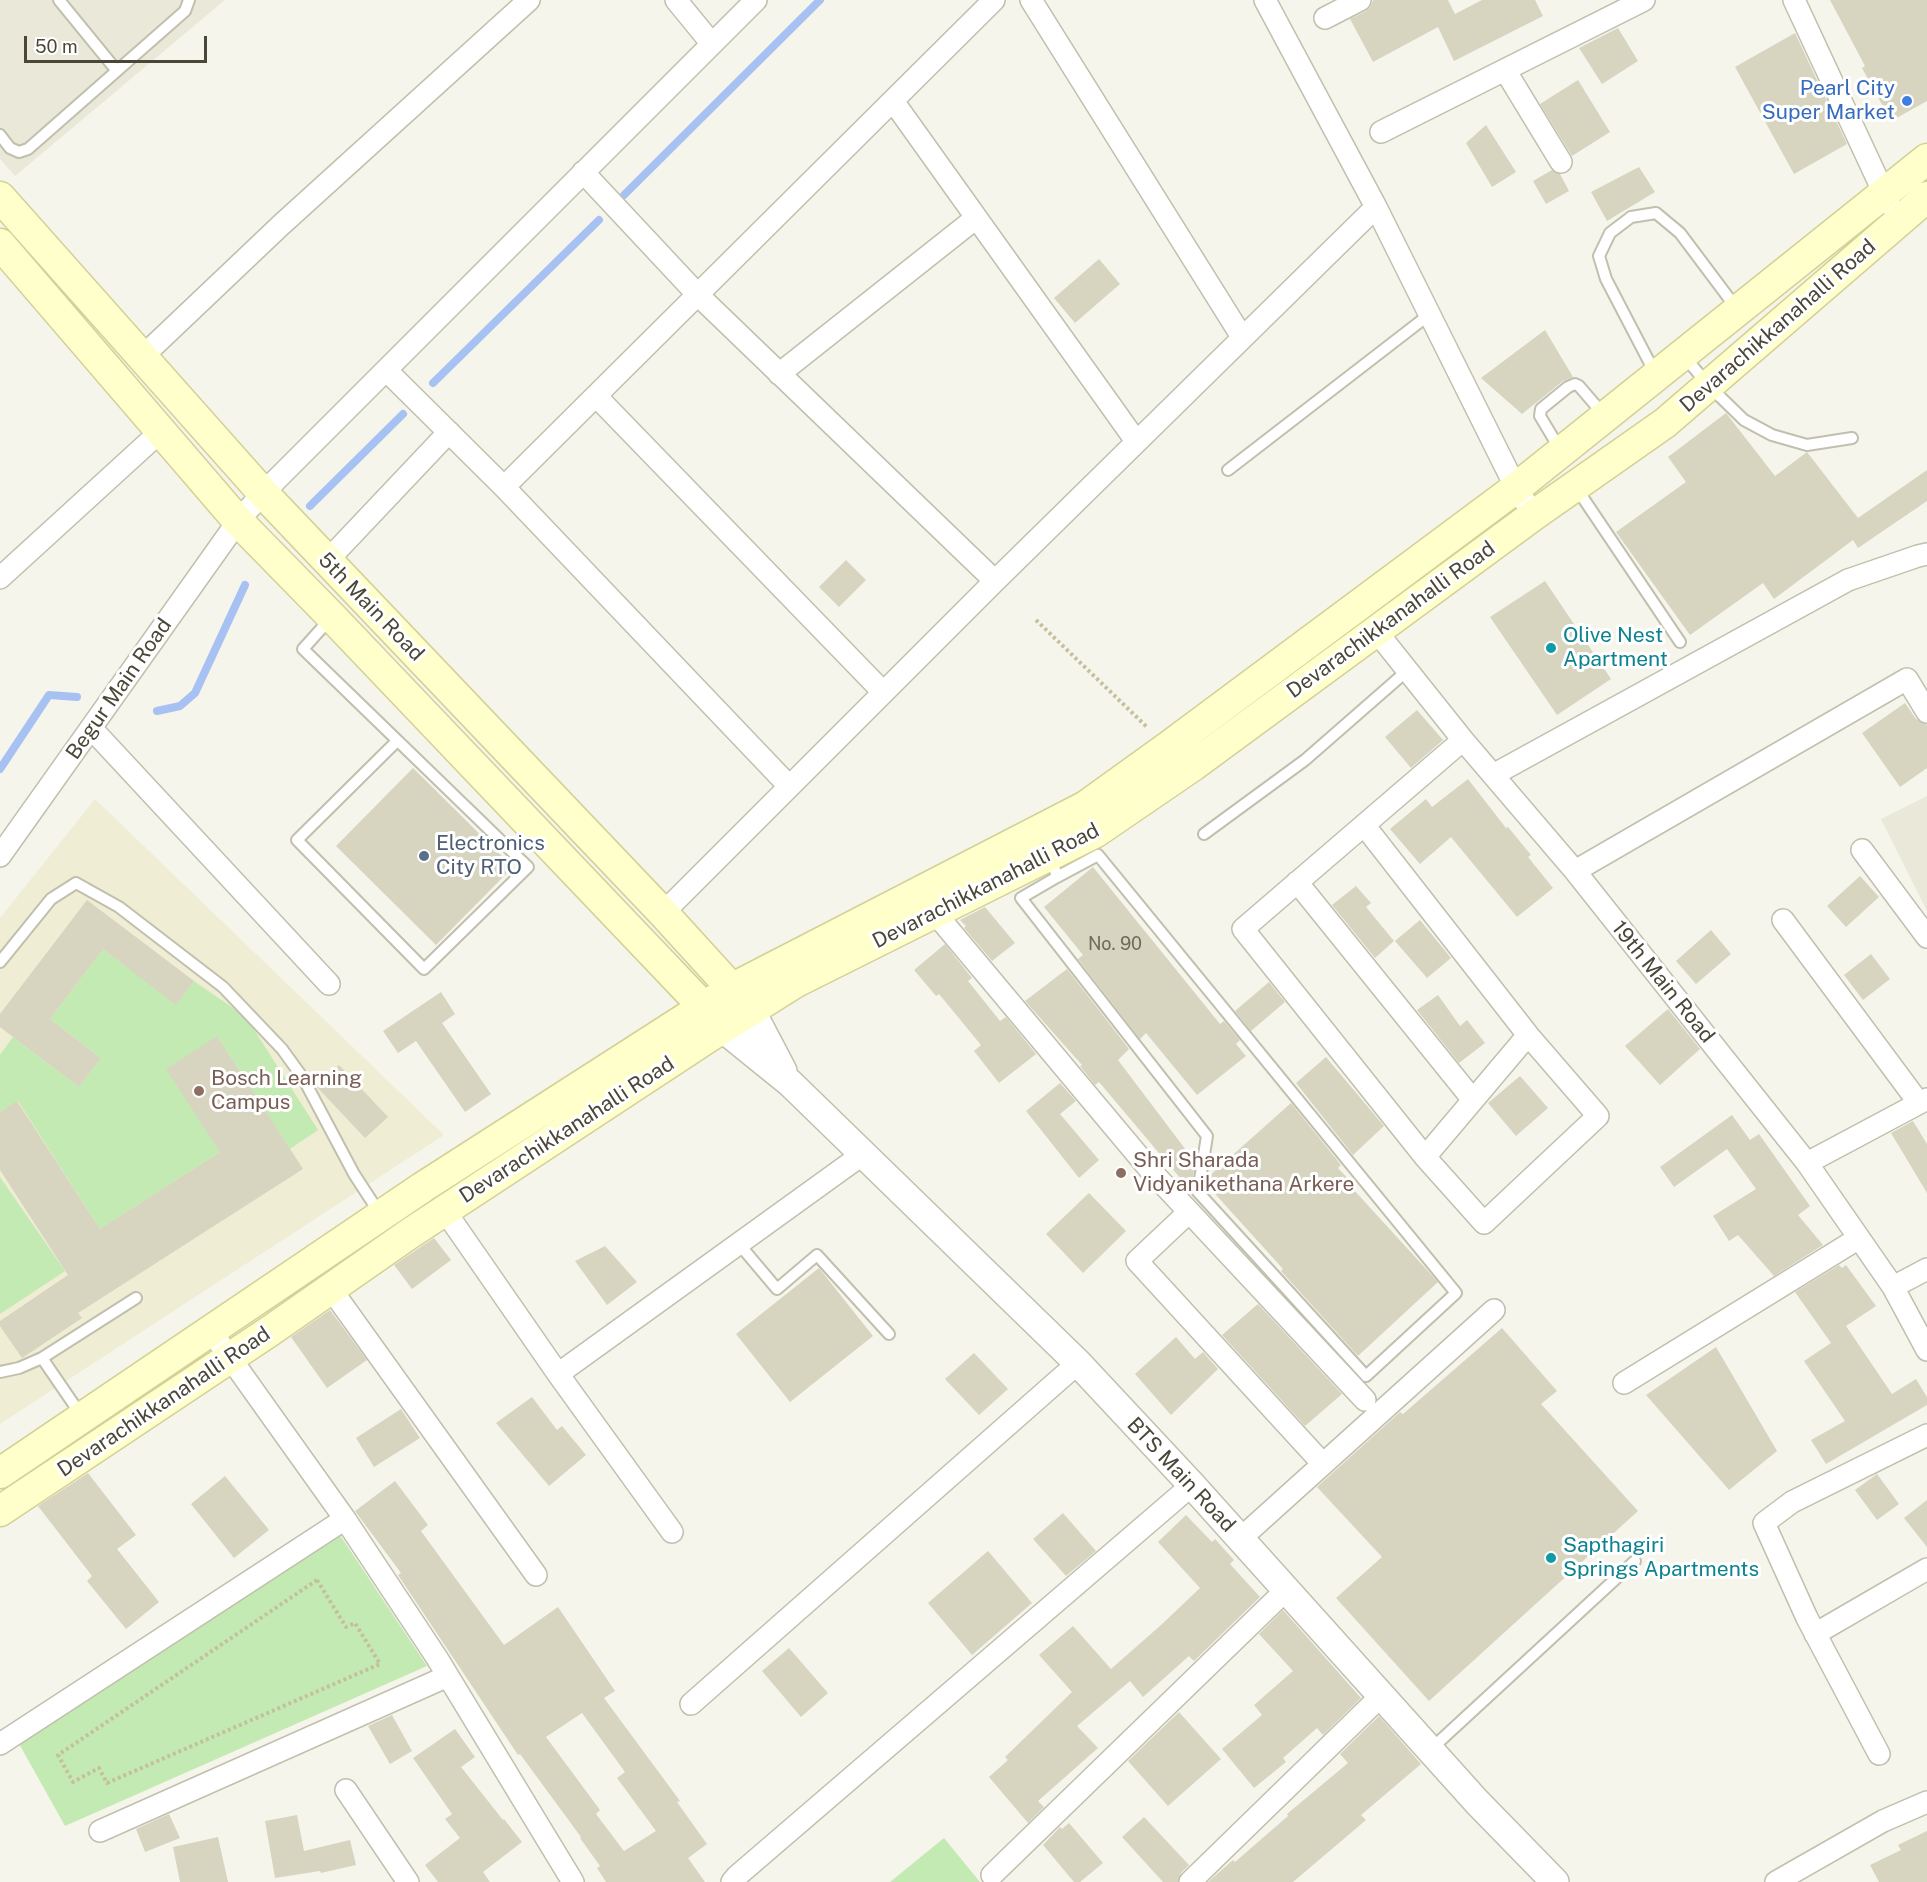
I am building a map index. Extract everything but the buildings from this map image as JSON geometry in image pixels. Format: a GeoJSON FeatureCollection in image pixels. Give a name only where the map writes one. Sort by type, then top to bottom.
{"type":"FeatureCollection","features":[{"type":"Feature","properties":{"kind":"main road","name":"Devarachikkanahalli Road"},"geometry":{"type":"LineString","coordinates":[[0,1473],[381,1215],[742,999],[1086,806],[1516,488],[1927,159]]}},
{"type":"Feature","properties":{"kind":"main road","name":"5th Main Road"},"geometry":{"type":"LineString","coordinates":[[0,197],[263,493],[742,999]]}},
{"type":"Feature","properties":{"kind":"main road","name":"Devarachikkanahalli Road"},"geometry":{"type":"LineString","coordinates":[[742,999],[796,981],[935,913],[1000,878],[1054,866],[1096,832],[1194,765],[1534,515],[1665,423],[1927,197]]}},
{"type":"Feature","properties":{"kind":"main road","name":"5th Main Road"},"geometry":{"type":"LineString","coordinates":[[0,244],[238,521],[332,616],[713,1017]]}},
{"type":"Feature","properties":{"kind":"main road","name":"Devarachikkanahalli Road"},"geometry":{"type":"LineString","coordinates":[[0,1511],[445,1211],[713,1017]]}},
{"type":"Feature","properties":{"kind":"street"},"geometry":{"type":"LineString","coordinates":[[142,357],[281,225],[529,0]]}},
{"type":"Feature","properties":{"kind":"street"},"geometry":{"type":"LineString","coordinates":[[676,0],[712,44]]}},
{"type":"Feature","properties":{"kind":"street","name":"Begur Main Road"},"geometry":{"type":"LineString","coordinates":[[0,856],[238,521],[263,493],[756,0]]}},
{"type":"Feature","properties":{"kind":"street"},"geometry":{"type":"LineString","coordinates":[[504,488],[994,0]]}},
{"type":"Feature","properties":{"kind":"street"},"geometry":{"type":"LineString","coordinates":[[1031,0],[1242,337]]}},
{"type":"Feature","properties":{"kind":"street"},"geometry":{"type":"LineString","coordinates":[[1265,0],[1376,207],[1516,488],[1534,515]]}},
{"type":"Feature","properties":{"kind":"street"},"geometry":{"type":"LineString","coordinates":[[1325,18],[1360,0]]}},
{"type":"Feature","properties":{"kind":"street"},"geometry":{"type":"LineString","coordinates":[[1381,132],[1644,0]]}},
{"type":"Feature","properties":{"kind":"street"},"geometry":{"type":"LineString","coordinates":[[1794,0],[1898,222]]}},
{"type":"Feature","properties":{"kind":"street"},"geometry":{"type":"LineString","coordinates":[[1505,70],[1561,162]]}},
{"type":"Feature","properties":{"kind":"street"},"geometry":{"type":"LineString","coordinates":[[893,101],[1136,441]]}},
{"type":"Feature","properties":{"kind":"street"},"geometry":{"type":"LineString","coordinates":[[583,172],[698,295],[995,581]]}},
{"type":"Feature","properties":{"kind":"street"},"geometry":{"type":"LineString","coordinates":[[663,913],[1136,441],[1376,207]]}},
{"type":"Feature","properties":{"kind":"street"},"geometry":{"type":"LineString","coordinates":[[779,374],[976,218]]}},
{"type":"Feature","properties":{"kind":"street"},"geometry":{"type":"LineString","coordinates":[[386,370],[504,488],[789,786]]}},
{"type":"Feature","properties":{"kind":"street"},"geometry":{"type":"LineString","coordinates":[[596,396],[884,692]]}},
{"type":"Feature","properties":{"kind":"street"},"geometry":{"type":"LineString","coordinates":[[0,578],[161,431]]}},
{"type":"Feature","properties":{"kind":"street"},"geometry":{"type":"LineString","coordinates":[[327,561],[449,432]]}},
{"type":"Feature","properties":{"kind":"street"},"geometry":{"type":"LineString","coordinates":[[1493,775],[1848,580],[1927,555]]}},
{"type":"Feature","properties":{"kind":"street","name":"19th Main Road"},"geometry":{"type":"LineString","coordinates":[[1377,631],[1463,740],[1575,871],[1807,1163],[1893,1287],[1927,1350]]}},
{"type":"Feature","properties":{"kind":"street"},"geometry":{"type":"LineString","coordinates":[[1575,871],[1907,679],[1927,712]]}},
{"type":"Feature","properties":{"kind":"street"},"geometry":{"type":"LineString","coordinates":[[91,728],[329,984]]}},
{"type":"Feature","properties":{"kind":"street"},"geometry":{"type":"LineString","coordinates":[[1364,825],[1528,1035],[1599,1116],[1484,1223],[1425,1157],[1243,929],[1297,882],[1463,740]]}},
{"type":"Feature","properties":{"kind":"street"},"geometry":{"type":"LineString","coordinates":[[1862,850],[1927,937]]}},
{"type":"Feature","properties":{"kind":"street"},"geometry":{"type":"LineString","coordinates":[[1297,882],[1473,1100]]}},
{"type":"Feature","properties":{"kind":"street"},"geometry":{"type":"LineString","coordinates":[[935,913],[1151,1171],[1365,1400]]}},
{"type":"Feature","properties":{"kind":"street"},"geometry":{"type":"LineString","coordinates":[[1783,920],[1923,1101],[1807,1163]]}},
{"type":"Feature","properties":{"kind":"street","name":"BTS Main Road"},"geometry":{"type":"LineString","coordinates":[[742,999],[789,1083]]}},
{"type":"Feature","properties":{"kind":"street","name":"BTS Main Road"},"geometry":{"type":"LineString","coordinates":[[713,1017],[789,1083],[1078,1363],[1192,1485],[1519,1847],[1555,1882]]}},
{"type":"Feature","properties":{"kind":"street"},"geometry":{"type":"LineString","coordinates":[[1425,1157],[1528,1035]]}},
{"type":"Feature","properties":{"kind":"street"},"geometry":{"type":"LineString","coordinates":[[558,1374],[863,1154]]}},
{"type":"Feature","properties":{"kind":"street"},"geometry":{"type":"LineString","coordinates":[[445,1211],[558,1374],[672,1532]]}},
{"type":"Feature","properties":{"kind":"street"},"geometry":{"type":"LineString","coordinates":[[1189,1212],[1137,1261],[1323,1464]]}},
{"type":"Feature","properties":{"kind":"street"},"geometry":{"type":"LineString","coordinates":[[1624,1383],[1859,1238]]}},
{"type":"Feature","properties":{"kind":"street"},"geometry":{"type":"LineString","coordinates":[[1893,1287],[1927,1269]]}},
{"type":"Feature","properties":{"kind":"street"},"geometry":{"type":"LineString","coordinates":[[331,1289],[536,1575]]}},
{"type":"Feature","properties":{"kind":"street"},"geometry":{"type":"LineString","coordinates":[[1240,1539],[1494,1310]]}},
{"type":"Feature","properties":{"kind":"street"},"geometry":{"type":"LineString","coordinates":[[211,1331],[345,1518],[448,1676],[573,1882]]}},
{"type":"Feature","properties":{"kind":"street"},"geometry":{"type":"LineString","coordinates":[[692,1704],[1078,1363]]}},
{"type":"Feature","properties":{"kind":"street"},"geometry":{"type":"LineString","coordinates":[[1879,1754],[1815,1634],[1764,1523],[1792,1502],[1927,1435]]}},
{"type":"Feature","properties":{"kind":"street"},"geometry":{"type":"LineString","coordinates":[[732,1882],[1192,1485]]}},
{"type":"Feature","properties":{"kind":"street"},"geometry":{"type":"LineString","coordinates":[[0,1744],[345,1518]]}},
{"type":"Feature","properties":{"kind":"street"},"geometry":{"type":"LineString","coordinates":[[1815,1634],[1927,1569]]}},
{"type":"Feature","properties":{"kind":"street"},"geometry":{"type":"LineString","coordinates":[[992,1875],[1286,1590]]}},
{"type":"Feature","properties":{"kind":"street"},"geometry":{"type":"LineString","coordinates":[[100,1831],[448,1676]]}},
{"type":"Feature","properties":{"kind":"street"},"geometry":{"type":"LineString","coordinates":[[1190,1882],[1381,1696]]}},
{"type":"Feature","properties":{"kind":"street"},"geometry":{"type":"LineString","coordinates":[[346,1790],[403,1881]]}},
{"type":"Feature","properties":{"kind":"street"},"geometry":{"type":"LineString","coordinates":[[1776,1882],[1883,1821],[1927,1802]]}},
{"type":"Feature","properties":{"kind":"lane"},"geometry":{"type":"LineString","coordinates":[[59,0],[117,71]]}},
{"type":"Feature","properties":{"kind":"lane"},"geometry":{"type":"LineString","coordinates":[[0,135],[10,148],[19,152],[28,149],[186,11],[189,0]]}},
{"type":"Feature","properties":{"kind":"lane"},"geometry":{"type":"LineString","coordinates":[[1656,375],[1606,279],[1599,256],[1610,233],[1631,217],[1656,213],[1680,233],[1737,310]]}},
{"type":"Feature","properties":{"kind":"lane"},"geometry":{"type":"LineString","coordinates":[[1228,470],[1430,314]]}},
{"type":"Feature","properties":{"kind":"lane"},"geometry":{"type":"LineString","coordinates":[[1682,354],[1744,420],[1772,435],[1807,445],[1852,438]]}},
{"type":"Feature","properties":{"kind":"lane"},"geometry":{"type":"LineString","coordinates":[[1562,451],[1539,412],[1568,387],[1575,384],[1579,386],[1605,416]]}},
{"type":"Feature","properties":{"kind":"lane"},"geometry":{"type":"LineString","coordinates":[[1575,486],[1680,642]]}},
{"type":"Feature","properties":{"kind":"lane"},"geometry":{"type":"LineString","coordinates":[[332,616],[303,649],[528,867],[424,969],[297,840],[397,741]]}},
{"type":"Feature","properties":{"kind":"lane"},"geometry":{"type":"LineString","coordinates":[[1204,834],[1305,760],[1408,670]]}},
{"type":"Feature","properties":{"kind":"lane"},"geometry":{"type":"LineString","coordinates":[[1098,855],[1456,1293],[1366,1376],[1198,1192],[1208,1136],[1021,898],[1054,866],[1098,855]]}},
{"type":"Feature","properties":{"kind":"lane"},"geometry":{"type":"LineString","coordinates":[[0,962],[51,899],[76,883],[119,907],[223,987],[282,1049],[303,1078],[354,1174],[381,1215]]}},
{"type":"Feature","properties":{"kind":"lane"},"geometry":{"type":"LineString","coordinates":[[739,1244],[777,1289],[817,1255],[889,1334]]}},
{"type":"Feature","properties":{"kind":"lane"},"geometry":{"type":"LineString","coordinates":[[0,1372],[20,1368],[42,1358],[136,1298]]}},
{"type":"Feature","properties":{"kind":"lane"},"geometry":{"type":"LineString","coordinates":[[42,1358],[82,1418]]}},
{"type":"Feature","properties":{"kind":"lane"},"geometry":{"type":"LineString","coordinates":[[1430,1750],[1635,1560]]}},
{"type":"Feature","properties":{"kind":"path"},"geometry":{"type":"LineString","coordinates":[[1036,620],[1168,747]]}},
{"type":"Feature","properties":{"kind":"path"},"geometry":{"type":"LineString","coordinates":[[317,1580],[346,1627],[355,1623],[380,1664],[107,1783],[99,1768],[73,1782],[58,1755],[317,1580]]}},
{"type":"Feature","properties":{"kind":"shaded area"},"geometry":{"type":"Polygon","coordinates":[[[0,0],[225,0],[15,176],[0,159],[0,0]]]}},
{"type":"Feature","properties":{"kind":"shaded area"},"geometry":{"type":"Polygon","coordinates":[[[1927,796],[1927,911],[1881,819],[1927,796]]]}},
{"type":"Feature","properties":{"kind":"shaded area","name":"Bosch Learning Campus"},"geometry":{"type":"Polygon","coordinates":[[[95,799],[444,1135],[0,1424],[0,918],[95,799]]]}},
{"type":"Feature","properties":{"kind":"green space"},"geometry":{"type":"Polygon","coordinates":[[[103,949],[176,1004],[194,981],[246,1017],[318,1130],[290,1149],[217,1036],[220,1152],[100,1229],[18,1101],[0,1112],[0,1055],[13,1037],[79,1087],[101,1058],[50,1019],[103,949]]]}},
{"type":"Feature","properties":{"kind":"green space"},"geometry":{"type":"Polygon","coordinates":[[[0,1177],[65,1271],[0,1314],[0,1177]]]}},
{"type":"Feature","properties":{"kind":"green space"},"geometry":{"type":"Polygon","coordinates":[[[334,1526],[427,1666],[65,1826],[18,1742],[334,1526]]]}},
{"type":"Feature","properties":{"kind":"green space"},"geometry":{"type":"Polygon","coordinates":[[[944,1838],[980,1882],[890,1882],[944,1838]]]}},
{"type":"Feature","properties":{"kind":"waterway"},"geometry":{"type":"LineString","coordinates":[[624,195],[820,0]]}},
{"type":"Feature","properties":{"kind":"waterway"},"geometry":{"type":"LineString","coordinates":[[433,383],[599,220]]}},
{"type":"Feature","properties":{"kind":"waterway"},"geometry":{"type":"LineString","coordinates":[[310,506],[403,414]]}},
{"type":"Feature","properties":{"kind":"waterway"},"geometry":{"type":"LineString","coordinates":[[157,711],[180,706],[195,693],[245,585]]}},
{"type":"Feature","properties":{"kind":"waterway"},"geometry":{"type":"LineString","coordinates":[[0,769],[49,695],[77,697]]}},
{"type":"Feature","properties":{"kind":"place","name":"Pearl City Super Market"},"geometry":{"type":"Point","coordinates":[1907,101]}},
{"type":"Feature","properties":{"kind":"place","name":"Olive Nest Apartment"},"geometry":{"type":"Point","coordinates":[1551,648]}},
{"type":"Feature","properties":{"kind":"place","name":"Electronics City RTO"},"geometry":{"type":"Point","coordinates":[424,856]}},
{"type":"Feature","properties":{"kind":"place","name":"Bosch Learning Campus"},"geometry":{"type":"Point","coordinates":[199,1091]}},
{"type":"Feature","properties":{"kind":"place","name":"Shri Sharada Vidyanikethana Arkere"},"geometry":{"type":"Point","coordinates":[1121,1173]}},
{"type":"Feature","properties":{"kind":"place","name":"Sapthagiri Springs Apartments"},"geometry":{"type":"Point","coordinates":[1551,1558]}}]}
